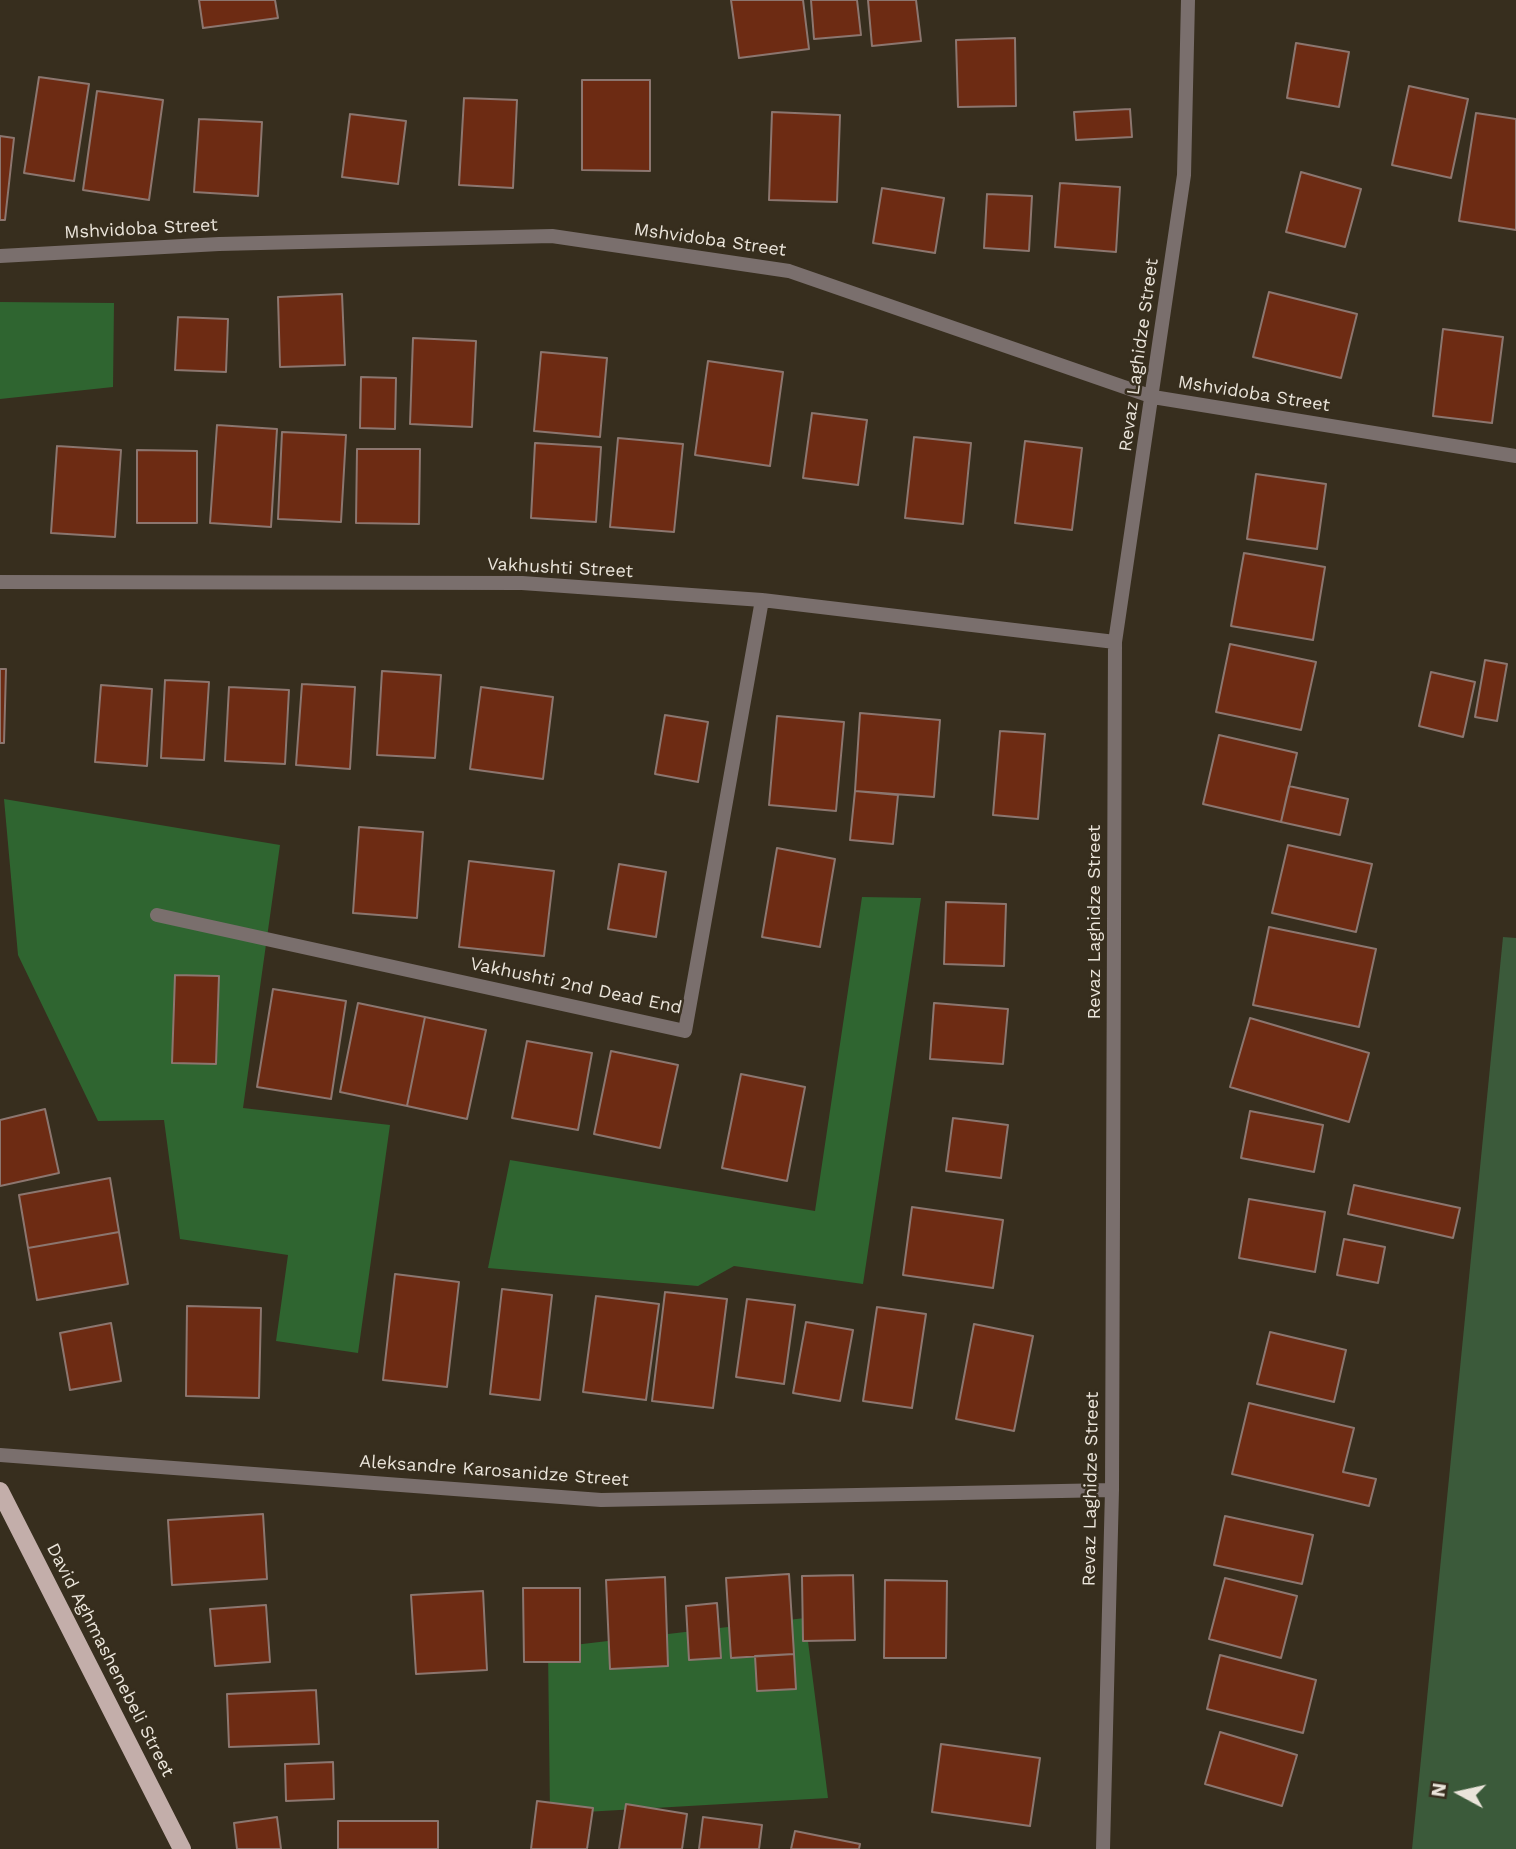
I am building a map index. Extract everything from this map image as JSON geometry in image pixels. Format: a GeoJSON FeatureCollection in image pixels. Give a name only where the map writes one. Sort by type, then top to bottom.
{"type":"FeatureCollection","features":[{"type":"Feature","properties":{"kind":"main road","name":"David Aghmashenebeli Street"},"geometry":{"type":"LineString","coordinates":[[0,1491],[182,1849]]}},
{"type":"Feature","properties":{"kind":"street","name":"Revaz Laghidze Street"},"geometry":{"type":"LineString","coordinates":[[1103,1849],[1112,1490],[1115,642],[1184,174],[1188,0]]}},
{"type":"Feature","properties":{"kind":"street","name":"Mshvidoba Street"},"geometry":{"type":"LineString","coordinates":[[0,256],[219,244],[552,236],[789,271],[1153,397],[1516,456]]}},
{"type":"Feature","properties":{"kind":"street","name":"Vakhushti Street"},"geometry":{"type":"LineString","coordinates":[[0,582],[522,583],[762,600],[1115,642]]}},
{"type":"Feature","properties":{"kind":"street","name":"Vakhushti 2nd Dead End"},"geometry":{"type":"LineString","coordinates":[[156,915],[685,1031],[762,600]]}},
{"type":"Feature","properties":{"kind":"street","name":"Aleksandre Karosanidze Street"},"geometry":{"type":"LineString","coordinates":[[0,1455],[601,1500],[1112,1490]]}},
{"type":"Feature","properties":{"kind":"green space"},"geometry":{"type":"Polygon","coordinates":[[[0,302],[114,303],[113,387],[0,399],[0,302]]]}},
{"type":"Feature","properties":{"kind":"green space"},"geometry":{"type":"Polygon","coordinates":[[[4,799],[280,845],[243,1108],[390,1125],[358,1353],[276,1341],[288,1255],[180,1239],[164,1120],[98,1121],[18,955],[4,799]]]}},
{"type":"Feature","properties":{"kind":"green space"},"geometry":{"type":"Polygon","coordinates":[[[862,897],[921,898],[863,1284],[734,1266],[698,1286],[488,1268],[510,1160],[815,1211],[862,897]]]}},
{"type":"Feature","properties":{"kind":"green space"},"geometry":{"type":"Polygon","coordinates":[[[1503,937],[1516,938],[1516,1849],[1412,1849],[1503,937]]]}},
{"type":"Feature","properties":{"kind":"green space"},"geometry":{"type":"Polygon","coordinates":[[[805,1618],[828,1798],[550,1814],[548,1648],[805,1618]]]}},
{"type":"Feature","properties":{"kind":"building"},"geometry":{"type":"Polygon","coordinates":[[[199,0],[275,0],[278,18],[203,28],[199,0]]]}},
{"type":"Feature","properties":{"kind":"building"},"geometry":{"type":"Polygon","coordinates":[[[731,0],[803,0],[809,49],[739,58],[731,0]]]}},
{"type":"Feature","properties":{"kind":"building"},"geometry":{"type":"Polygon","coordinates":[[[811,0],[857,0],[861,35],[814,39],[811,0]]]}},
{"type":"Feature","properties":{"kind":"building"},"geometry":{"type":"Polygon","coordinates":[[[868,0],[916,0],[921,41],[872,46],[868,0]]]}},
{"type":"Feature","properties":{"kind":"building"},"geometry":{"type":"Polygon","coordinates":[[[1015,38],[1016,106],[958,107],[956,40],[1015,38]]]}},
{"type":"Feature","properties":{"kind":"building"},"geometry":{"type":"Polygon","coordinates":[[[1296,43],[1349,52],[1339,107],[1287,98],[1296,43]]]}},
{"type":"Feature","properties":{"kind":"building"},"geometry":{"type":"Polygon","coordinates":[[[39,77],[89,84],[74,181],[24,173],[39,77]]]}},
{"type":"Feature","properties":{"kind":"building"},"geometry":{"type":"Polygon","coordinates":[[[582,80],[650,80],[650,171],[582,170],[582,80]]]}},
{"type":"Feature","properties":{"kind":"building"},"geometry":{"type":"Polygon","coordinates":[[[1409,86],[1468,99],[1451,178],[1392,165],[1409,86]]]}},
{"type":"Feature","properties":{"kind":"building"},"geometry":{"type":"Polygon","coordinates":[[[97,91],[163,100],[149,200],[83,190],[97,91]]]}},
{"type":"Feature","properties":{"kind":"building"},"geometry":{"type":"Polygon","coordinates":[[[464,98],[517,100],[513,188],[459,185],[464,98]]]}},
{"type":"Feature","properties":{"kind":"building"},"geometry":{"type":"Polygon","coordinates":[[[1130,109],[1132,137],[1076,140],[1074,112],[1130,109]]]}},
{"type":"Feature","properties":{"kind":"building"},"geometry":{"type":"Polygon","coordinates":[[[772,112],[840,115],[837,202],[769,200],[772,112]]]}},
{"type":"Feature","properties":{"kind":"building"},"geometry":{"type":"Polygon","coordinates":[[[1476,113],[1516,119],[1516,230],[1459,221],[1476,113]]]}},
{"type":"Feature","properties":{"kind":"building"},"geometry":{"type":"Polygon","coordinates":[[[350,114],[406,121],[398,184],[342,177],[350,114]]]}},
{"type":"Feature","properties":{"kind":"building"},"geometry":{"type":"Polygon","coordinates":[[[199,119],[262,122],[258,196],[194,192],[199,119]]]}},
{"type":"Feature","properties":{"kind":"building"},"geometry":{"type":"Polygon","coordinates":[[[0,136],[14,138],[5,220],[0,220],[0,136]]]}},
{"type":"Feature","properties":{"kind":"building"},"geometry":{"type":"Polygon","coordinates":[[[1301,172],[1361,189],[1345,247],[1286,232],[1301,172]]]}},
{"type":"Feature","properties":{"kind":"building"},"geometry":{"type":"Polygon","coordinates":[[[1060,183],[1120,187],[1116,252],[1055,247],[1060,183]]]}},
{"type":"Feature","properties":{"kind":"building"},"geometry":{"type":"Polygon","coordinates":[[[882,188],[944,198],[935,253],[873,243],[882,188]]]}},
{"type":"Feature","properties":{"kind":"building"},"geometry":{"type":"Polygon","coordinates":[[[987,194],[1032,196],[1029,251],[984,248],[987,194]]]}},
{"type":"Feature","properties":{"kind":"building"},"geometry":{"type":"Polygon","coordinates":[[[1269,292],[1357,314],[1341,378],[1253,357],[1269,292]]]}},
{"type":"Feature","properties":{"kind":"building"},"geometry":{"type":"Polygon","coordinates":[[[342,294],[345,365],[280,367],[278,297],[342,294]]]}},
{"type":"Feature","properties":{"kind":"building"},"geometry":{"type":"Polygon","coordinates":[[[178,317],[228,319],[226,372],[175,370],[178,317]]]}},
{"type":"Feature","properties":{"kind":"building"},"geometry":{"type":"Polygon","coordinates":[[[1443,329],[1503,337],[1492,423],[1433,416],[1443,329]]]}},
{"type":"Feature","properties":{"kind":"building"},"geometry":{"type":"Polygon","coordinates":[[[413,338],[476,341],[472,427],[410,424],[413,338]]]}},
{"type":"Feature","properties":{"kind":"building"},"geometry":{"type":"Polygon","coordinates":[[[541,352],[607,358],[600,437],[534,431],[541,352]]]}},
{"type":"Feature","properties":{"kind":"building"},"geometry":{"type":"Polygon","coordinates":[[[708,361],[783,372],[770,466],[695,455],[708,361]]]}},
{"type":"Feature","properties":{"kind":"building"},"geometry":{"type":"Polygon","coordinates":[[[361,377],[396,378],[395,429],[360,428],[361,377]]]}},
{"type":"Feature","properties":{"kind":"building"},"geometry":{"type":"Polygon","coordinates":[[[812,413],[867,420],[858,485],[803,478],[812,413]]]}},
{"type":"Feature","properties":{"kind":"building"},"geometry":{"type":"Polygon","coordinates":[[[217,425],[277,429],[271,527],[210,523],[217,425]]]}},
{"type":"Feature","properties":{"kind":"building"},"geometry":{"type":"Polygon","coordinates":[[[282,432],[346,435],[341,522],[278,519],[282,432]]]}},
{"type":"Feature","properties":{"kind":"building"},"geometry":{"type":"Polygon","coordinates":[[[914,437],[971,443],[963,524],[905,518],[914,437]]]}},
{"type":"Feature","properties":{"kind":"building"},"geometry":{"type":"Polygon","coordinates":[[[618,438],[683,444],[674,532],[610,527],[618,438]]]}},
{"type":"Feature","properties":{"kind":"building"},"geometry":{"type":"Polygon","coordinates":[[[1025,441],[1082,448],[1072,530],[1015,523],[1025,441]]]}},
{"type":"Feature","properties":{"kind":"building"},"geometry":{"type":"Polygon","coordinates":[[[535,443],[601,447],[596,522],[531,518],[535,443]]]}},
{"type":"Feature","properties":{"kind":"building"},"geometry":{"type":"Polygon","coordinates":[[[57,446],[121,450],[115,537],[51,533],[57,446]]]}},
{"type":"Feature","properties":{"kind":"building"},"geometry":{"type":"Polygon","coordinates":[[[357,449],[420,449],[419,524],[356,523],[357,449]]]}},
{"type":"Feature","properties":{"kind":"building"},"geometry":{"type":"Polygon","coordinates":[[[137,450],[197,451],[197,523],[137,523],[137,450]]]}},
{"type":"Feature","properties":{"kind":"building"},"geometry":{"type":"Polygon","coordinates":[[[1256,474],[1326,484],[1317,549],[1247,539],[1256,474]]]}},
{"type":"Feature","properties":{"kind":"building"},"geometry":{"type":"Polygon","coordinates":[[[1244,553],[1325,567],[1313,640],[1231,626],[1244,553]]]}},
{"type":"Feature","properties":{"kind":"building"},"geometry":{"type":"Polygon","coordinates":[[[1230,644],[1316,662],[1301,730],[1216,712],[1230,644]]]}},
{"type":"Feature","properties":{"kind":"building"},"geometry":{"type":"Polygon","coordinates":[[[1485,660],[1507,664],[1497,721],[1475,717],[1485,660]]]}},
{"type":"Feature","properties":{"kind":"building"},"geometry":{"type":"Polygon","coordinates":[[[0,669],[6,669],[4,743],[0,743],[0,669]]]}},
{"type":"Feature","properties":{"kind":"building"},"geometry":{"type":"Polygon","coordinates":[[[382,671],[441,675],[435,758],[377,755],[382,671]]]}},
{"type":"Feature","properties":{"kind":"building"},"geometry":{"type":"Polygon","coordinates":[[[1431,672],[1475,682],[1463,737],[1419,726],[1431,672]]]}},
{"type":"Feature","properties":{"kind":"building"},"geometry":{"type":"Polygon","coordinates":[[[165,680],[209,682],[204,760],[161,758],[165,680]]]}},
{"type":"Feature","properties":{"kind":"building"},"geometry":{"type":"Polygon","coordinates":[[[302,684],[355,687],[350,769],[296,765],[302,684]]]}},
{"type":"Feature","properties":{"kind":"building"},"geometry":{"type":"Polygon","coordinates":[[[101,685],[152,689],[147,766],[95,762],[101,685]]]}},
{"type":"Feature","properties":{"kind":"building"},"geometry":{"type":"Polygon","coordinates":[[[229,687],[289,690],[285,764],[225,761],[229,687]]]}},
{"type":"Feature","properties":{"kind":"building"},"geometry":{"type":"Polygon","coordinates":[[[481,687],[553,697],[543,779],[470,769],[481,687]]]}},
{"type":"Feature","properties":{"kind":"building"},"geometry":{"type":"Polygon","coordinates":[[[860,713],[940,720],[934,797],[855,791],[860,713]]]}},
{"type":"Feature","properties":{"kind":"building"},"geometry":{"type":"Polygon","coordinates":[[[665,715],[708,722],[698,782],[655,774],[665,715]]]}},
{"type":"Feature","properties":{"kind":"building"},"geometry":{"type":"Polygon","coordinates":[[[777,716],[844,722],[836,811],[769,805],[777,716]]]}},
{"type":"Feature","properties":{"kind":"building"},"geometry":{"type":"Polygon","coordinates":[[[1000,731],[1045,734],[1038,819],[993,815],[1000,731]]]}},
{"type":"Feature","properties":{"kind":"building"},"geometry":{"type":"Polygon","coordinates":[[[1219,735],[1297,753],[1281,822],[1203,804],[1219,735]]]}},
{"type":"Feature","properties":{"kind":"building"},"geometry":{"type":"Polygon","coordinates":[[[1289,786],[1348,799],[1340,835],[1281,822],[1289,786]]]}},
{"type":"Feature","properties":{"kind":"building"},"geometry":{"type":"Polygon","coordinates":[[[855,791],[898,795],[893,844],[850,840],[855,791]]]}},
{"type":"Feature","properties":{"kind":"building"},"geometry":{"type":"Polygon","coordinates":[[[359,827],[423,832],[417,918],[353,913],[359,827]]]}},
{"type":"Feature","properties":{"kind":"building"},"geometry":{"type":"Polygon","coordinates":[[[1288,845],[1372,864],[1356,932],[1272,913],[1288,845]]]}},
{"type":"Feature","properties":{"kind":"building"},"geometry":{"type":"Polygon","coordinates":[[[777,848],[835,859],[820,947],[762,937],[777,848]]]}},
{"type":"Feature","properties":{"kind":"building"},"geometry":{"type":"Polygon","coordinates":[[[469,861],[554,871],[544,956],[459,947],[469,861]]]}},
{"type":"Feature","properties":{"kind":"building"},"geometry":{"type":"Polygon","coordinates":[[[619,864],[666,872],[656,937],[608,929],[619,864]]]}},
{"type":"Feature","properties":{"kind":"building"},"geometry":{"type":"Polygon","coordinates":[[[946,902],[1006,904],[1004,966],[944,964],[946,902]]]}},
{"type":"Feature","properties":{"kind":"building"},"geometry":{"type":"Polygon","coordinates":[[[1269,927],[1376,949],[1359,1027],[1253,1005],[1269,927]]]}},
{"type":"Feature","properties":{"kind":"building"},"geometry":{"type":"Polygon","coordinates":[[[175,975],[219,976],[216,1064],[172,1063],[175,975]]]}},
{"type":"Feature","properties":{"kind":"building"},"geometry":{"type":"Polygon","coordinates":[[[273,989],[346,1001],[331,1099],[257,1087],[273,989]]]}},
{"type":"Feature","properties":{"kind":"building"},"geometry":{"type":"Polygon","coordinates":[[[358,1003],[425,1017],[407,1106],[340,1092],[358,1003]]]}},
{"type":"Feature","properties":{"kind":"building"},"geometry":{"type":"Polygon","coordinates":[[[934,1003],[1008,1009],[1003,1064],[930,1059],[934,1003]]]}},
{"type":"Feature","properties":{"kind":"building"},"geometry":{"type":"Polygon","coordinates":[[[425,1017],[486,1030],[467,1119],[407,1106],[425,1017]]]}},
{"type":"Feature","properties":{"kind":"building"},"geometry":{"type":"Polygon","coordinates":[[[1250,1018],[1369,1053],[1349,1122],[1230,1087],[1250,1018]]]}},
{"type":"Feature","properties":{"kind":"building"},"geometry":{"type":"Polygon","coordinates":[[[527,1041],[592,1053],[578,1130],[512,1118],[527,1041]]]}},
{"type":"Feature","properties":{"kind":"building"},"geometry":{"type":"Polygon","coordinates":[[[611,1051],[678,1065],[660,1148],[594,1134],[611,1051]]]}},
{"type":"Feature","properties":{"kind":"building"},"geometry":{"type":"Polygon","coordinates":[[[741,1074],[805,1087],[787,1181],[722,1168],[741,1074]]]}},
{"type":"Feature","properties":{"kind":"building"},"geometry":{"type":"Polygon","coordinates":[[[45,1109],[59,1173],[0,1186],[0,1120],[45,1109]]]}},
{"type":"Feature","properties":{"kind":"building"},"geometry":{"type":"Polygon","coordinates":[[[1250,1111],[1323,1125],[1314,1172],[1241,1158],[1250,1111]]]}},
{"type":"Feature","properties":{"kind":"building"},"geometry":{"type":"Polygon","coordinates":[[[953,1118],[1008,1125],[1001,1178],[946,1171],[953,1118]]]}},
{"type":"Feature","properties":{"kind":"building"},"geometry":{"type":"Polygon","coordinates":[[[110,1178],[119,1232],[28,1248],[19,1195],[110,1178]]]}},
{"type":"Feature","properties":{"kind":"building"},"geometry":{"type":"Polygon","coordinates":[[[1354,1185],[1460,1208],[1453,1238],[1348,1214],[1354,1185]]]}},
{"type":"Feature","properties":{"kind":"building"},"geometry":{"type":"Polygon","coordinates":[[[1249,1199],[1325,1212],[1315,1272],[1239,1258],[1249,1199]]]}},
{"type":"Feature","properties":{"kind":"building"},"geometry":{"type":"Polygon","coordinates":[[[912,1207],[1003,1220],[993,1288],[903,1275],[912,1207]]]}},
{"type":"Feature","properties":{"kind":"building"},"geometry":{"type":"Polygon","coordinates":[[[119,1232],[128,1284],[37,1300],[28,1248],[119,1232]]]}},
{"type":"Feature","properties":{"kind":"building"},"geometry":{"type":"Polygon","coordinates":[[[1344,1239],[1385,1247],[1378,1283],[1337,1275],[1344,1239]]]}},
{"type":"Feature","properties":{"kind":"building"},"geometry":{"type":"Polygon","coordinates":[[[395,1274],[459,1282],[447,1387],[383,1380],[395,1274]]]}},
{"type":"Feature","properties":{"kind":"building"},"geometry":{"type":"Polygon","coordinates":[[[502,1289],[552,1295],[540,1400],[490,1394],[502,1289]]]}},
{"type":"Feature","properties":{"kind":"building"},"geometry":{"type":"Polygon","coordinates":[[[665,1292],[727,1299],[713,1408],[652,1401],[665,1292]]]}},
{"type":"Feature","properties":{"kind":"building"},"geometry":{"type":"Polygon","coordinates":[[[596,1296],[659,1304],[646,1400],[583,1392],[596,1296]]]}},
{"type":"Feature","properties":{"kind":"building"},"geometry":{"type":"Polygon","coordinates":[[[747,1299],[795,1305],[784,1384],[736,1377],[747,1299]]]}},
{"type":"Feature","properties":{"kind":"building"},"geometry":{"type":"Polygon","coordinates":[[[187,1306],[261,1308],[259,1398],[186,1396],[187,1306]]]}},
{"type":"Feature","properties":{"kind":"building"},"geometry":{"type":"Polygon","coordinates":[[[877,1307],[926,1314],[912,1408],[863,1401],[877,1307]]]}},
{"type":"Feature","properties":{"kind":"building"},"geometry":{"type":"Polygon","coordinates":[[[806,1322],[853,1330],[840,1401],[793,1393],[806,1322]]]}},
{"type":"Feature","properties":{"kind":"building"},"geometry":{"type":"Polygon","coordinates":[[[111,1323],[121,1381],[70,1390],[60,1333],[111,1323]]]}},
{"type":"Feature","properties":{"kind":"building"},"geometry":{"type":"Polygon","coordinates":[[[974,1324],[1033,1336],[1014,1431],[956,1419],[974,1324]]]}},
{"type":"Feature","properties":{"kind":"building"},"geometry":{"type":"Polygon","coordinates":[[[1270,1332],[1346,1350],[1334,1402],[1257,1384],[1270,1332]]]}},
{"type":"Feature","properties":{"kind":"building"},"geometry":{"type":"Polygon","coordinates":[[[1249,1403],[1354,1428],[1343,1472],[1376,1479],[1369,1506],[1232,1474],[1249,1403]]]}},
{"type":"Feature","properties":{"kind":"building"},"geometry":{"type":"Polygon","coordinates":[[[263,1514],[267,1579],[172,1585],[168,1520],[263,1514]]]}},
{"type":"Feature","properties":{"kind":"building"},"geometry":{"type":"Polygon","coordinates":[[[1225,1516],[1313,1535],[1302,1584],[1214,1565],[1225,1516]]]}},
{"type":"Feature","properties":{"kind":"building"},"geometry":{"type":"Polygon","coordinates":[[[789,1574],[794,1654],[731,1658],[726,1578],[789,1574]]]}},
{"type":"Feature","properties":{"kind":"building"},"geometry":{"type":"Polygon","coordinates":[[[853,1575],[855,1640],[803,1641],[802,1576],[853,1575]]]}},
{"type":"Feature","properties":{"kind":"building"},"geometry":{"type":"Polygon","coordinates":[[[665,1577],[668,1666],[610,1669],[606,1580],[665,1577]]]}},
{"type":"Feature","properties":{"kind":"building"},"geometry":{"type":"Polygon","coordinates":[[[1225,1578],[1297,1596],[1281,1658],[1209,1639],[1225,1578]]]}},
{"type":"Feature","properties":{"kind":"building"},"geometry":{"type":"Polygon","coordinates":[[[885,1580],[947,1581],[946,1658],[884,1658],[885,1580]]]}},
{"type":"Feature","properties":{"kind":"building"},"geometry":{"type":"Polygon","coordinates":[[[523,1588],[580,1588],[580,1662],[524,1662],[523,1588]]]}},
{"type":"Feature","properties":{"kind":"building"},"geometry":{"type":"Polygon","coordinates":[[[483,1591],[487,1670],[416,1674],[411,1595],[483,1591]]]}},
{"type":"Feature","properties":{"kind":"building"},"geometry":{"type":"Polygon","coordinates":[[[717,1603],[721,1658],[689,1660],[686,1606],[717,1603]]]}},
{"type":"Feature","properties":{"kind":"building"},"geometry":{"type":"Polygon","coordinates":[[[266,1605],[270,1662],[215,1666],[210,1609],[266,1605]]]}},
{"type":"Feature","properties":{"kind":"building"},"geometry":{"type":"Polygon","coordinates":[[[794,1654],[796,1689],[757,1691],[755,1656],[794,1654]]]}},
{"type":"Feature","properties":{"kind":"building"},"geometry":{"type":"Polygon","coordinates":[[[1220,1655],[1316,1680],[1303,1733],[1207,1709],[1220,1655]]]}},
{"type":"Feature","properties":{"kind":"building"},"geometry":{"type":"Polygon","coordinates":[[[316,1690],[319,1744],[229,1747],[227,1694],[316,1690]]]}},
{"type":"Feature","properties":{"kind":"building"},"geometry":{"type":"Polygon","coordinates":[[[1220,1732],[1297,1755],[1282,1806],[1205,1784],[1220,1732]]]}},
{"type":"Feature","properties":{"kind":"building"},"geometry":{"type":"Polygon","coordinates":[[[941,1744],[1040,1758],[1030,1826],[932,1812],[941,1744]]]}},
{"type":"Feature","properties":{"kind":"building"},"geometry":{"type":"Polygon","coordinates":[[[333,1762],[334,1799],[286,1801],[285,1764],[333,1762]]]}},
{"type":"Feature","properties":{"kind":"building"},"geometry":{"type":"Polygon","coordinates":[[[537,1801],[593,1808],[587,1849],[531,1849],[537,1801]]]}},
{"type":"Feature","properties":{"kind":"building"},"geometry":{"type":"Polygon","coordinates":[[[626,1804],[687,1814],[682,1849],[619,1849],[626,1804]]]}},
{"type":"Feature","properties":{"kind":"building"},"geometry":{"type":"Polygon","coordinates":[[[277,1817],[281,1849],[237,1849],[234,1823],[277,1817]]]}},
{"type":"Feature","properties":{"kind":"building"},"geometry":{"type":"Polygon","coordinates":[[[703,1817],[762,1825],[759,1849],[699,1849],[703,1817]]]}},
{"type":"Feature","properties":{"kind":"building"},"geometry":{"type":"Polygon","coordinates":[[[338,1821],[438,1821],[438,1849],[338,1849],[338,1821]]]}},
{"type":"Feature","properties":{"kind":"building"},"geometry":{"type":"Polygon","coordinates":[[[795,1831],[860,1844],[859,1849],[791,1849],[795,1831]]]}}]}
